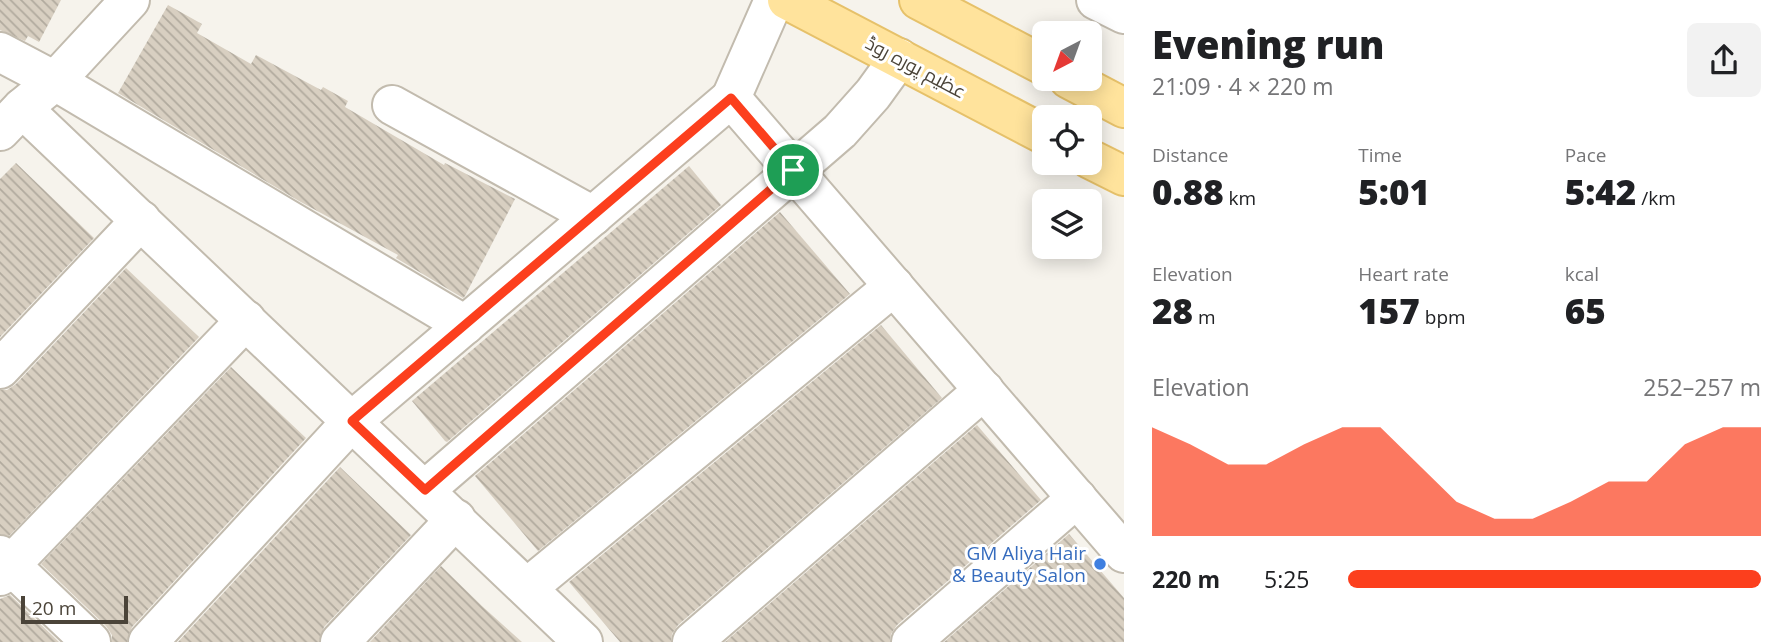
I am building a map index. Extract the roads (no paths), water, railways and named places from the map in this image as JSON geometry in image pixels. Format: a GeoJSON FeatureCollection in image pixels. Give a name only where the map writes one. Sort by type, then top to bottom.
{"type":"FeatureCollection","features":[{"type":"Feature","properties":{"kind":"main road","name":"عظیم پورہ روڈ"},"geometry":{"type":"LineString","coordinates":[[787,0],[1032,128]]}},
{"type":"Feature","properties":{"kind":"main road"},"geometry":{"type":"LineString","coordinates":[[919,0],[1032,59]]}},
{"type":"Feature","properties":{"kind":"main road"},"geometry":{"type":"LineString","coordinates":[[1092,91],[1124,108]]}},
{"type":"Feature","properties":{"kind":"main road"},"geometry":{"type":"LineString","coordinates":[[1102,165],[1124,176]]}},
{"type":"Feature","properties":{"kind":"street"},"geometry":{"type":"LineString","coordinates":[[130,0],[55,80],[11,120],[141,220],[527,588],[566,636]]}},
{"type":"Feature","properties":{"kind":"street"},"geometry":{"type":"LineString","coordinates":[[148,642],[352,421],[731,98],[774,0]]}},
{"type":"Feature","properties":{"kind":"street"},"geometry":{"type":"LineString","coordinates":[[1096,0],[1124,14]]}},
{"type":"Feature","properties":{"kind":"street"},"geometry":{"type":"LineString","coordinates":[[0,52],[55,80],[465,325]]}},
{"type":"Feature","properties":{"kind":"street"},"geometry":{"type":"LineString","coordinates":[[425,490],[840,131],[873,94],[899,58]]}},
{"type":"Feature","properties":{"kind":"street"},"geometry":{"type":"LineString","coordinates":[[731,98],[1124,553]]}},
{"type":"Feature","properties":{"kind":"street"},"geometry":{"type":"LineString","coordinates":[[392,104],[593,216]]}},
{"type":"Feature","properties":{"kind":"street"},"geometry":{"type":"LineString","coordinates":[[0,369],[141,220]]}},
{"type":"Feature","properties":{"kind":"street"},"geometry":{"type":"LineString","coordinates":[[527,588],[894,286]]}},
{"type":"Feature","properties":{"kind":"street"},"geometry":{"type":"LineString","coordinates":[[91,642],[4,566],[246,320]]}},
{"type":"Feature","properties":{"kind":"street"},"geometry":{"type":"LineString","coordinates":[[692,642],[984,390]]}},
{"type":"Feature","properties":{"kind":"street"},"geometry":{"type":"LineString","coordinates":[[911,642],[1077,498]]}},
{"type":"Feature","properties":{"kind":"street"},"geometry":{"type":"LineString","coordinates":[[340,642],[456,519]]}},
{"type":"Feature","properties":{"kind":"place","name":"GM Aliya Hair & Beauty Salon"},"geometry":{"type":"Point","coordinates":[1100,564]}}]}
